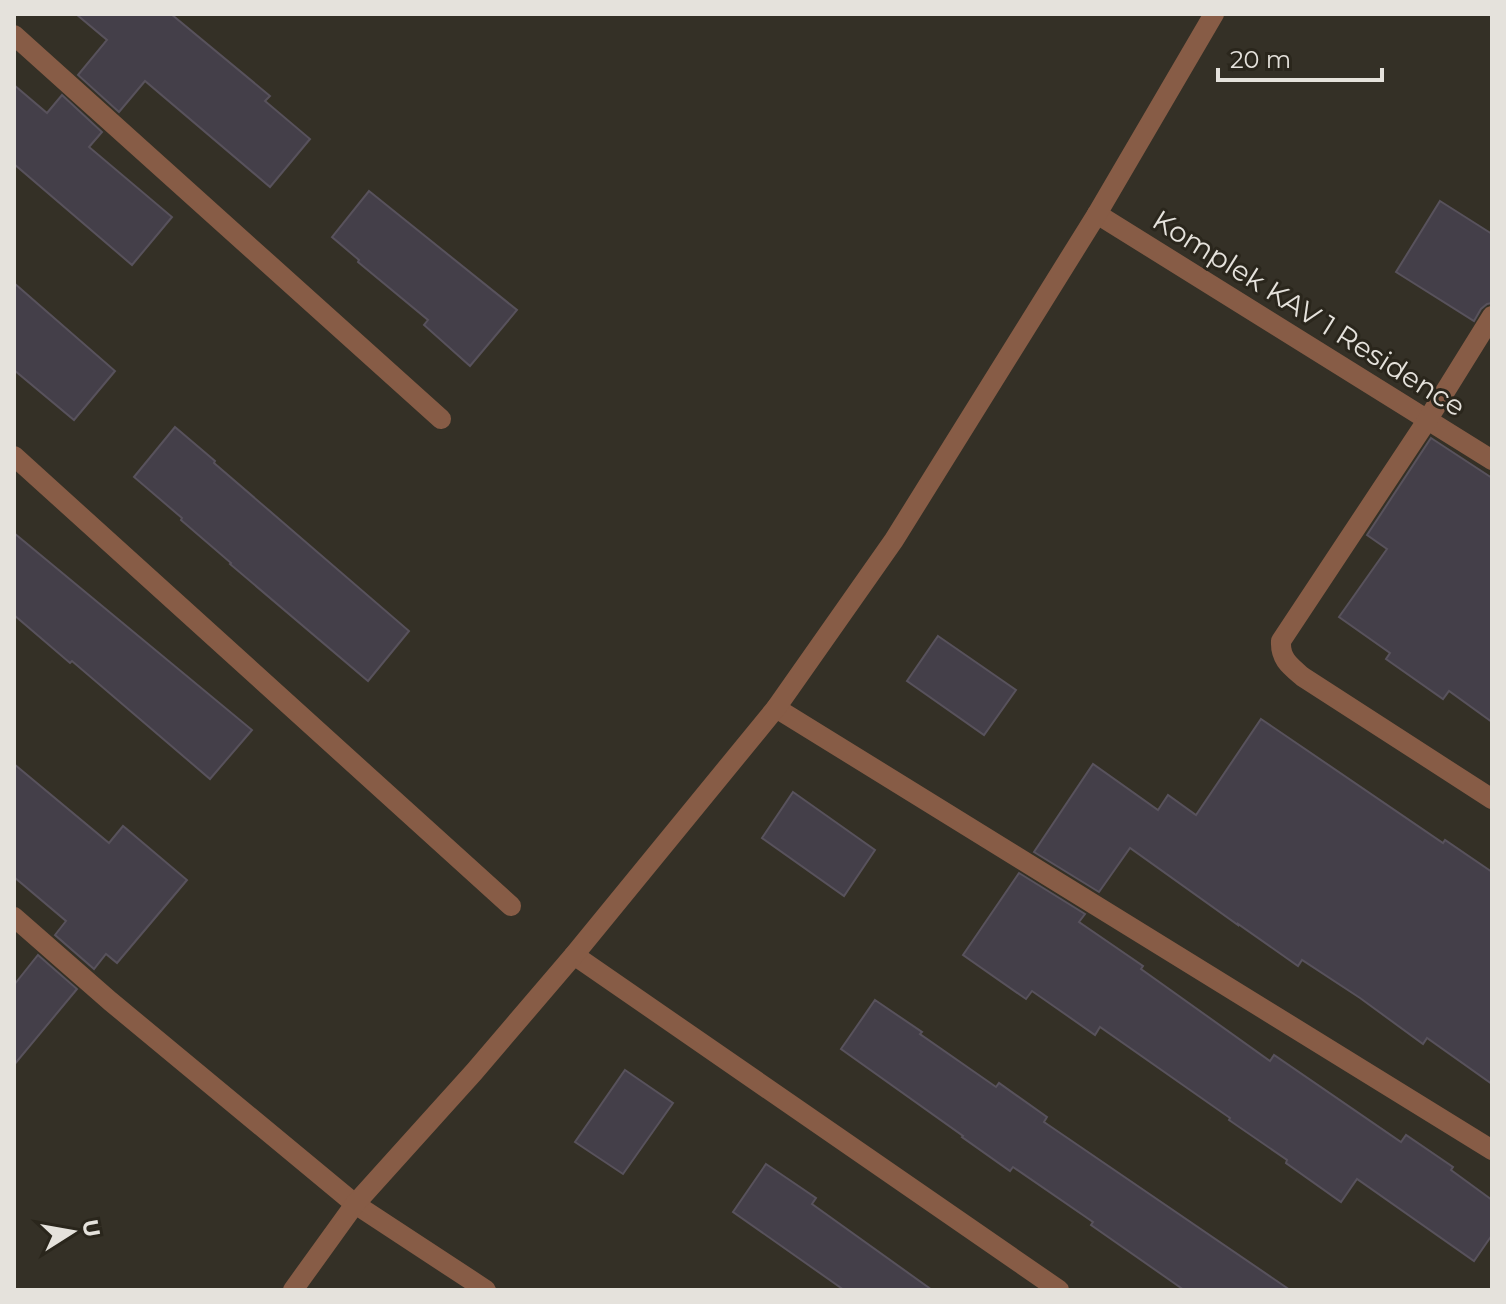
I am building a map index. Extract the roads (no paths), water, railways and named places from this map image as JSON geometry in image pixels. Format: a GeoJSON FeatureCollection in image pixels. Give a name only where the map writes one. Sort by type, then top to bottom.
{"type":"FeatureCollection","features":[{"type":"Feature","properties":{"kind":"street"},"geometry":{"type":"LineString","coordinates":[[293,1290],[355,1204],[574,955],[776,708],[894,540],[1097,214],[1214,14]]}},
{"type":"Feature","properties":{"kind":"street"},"geometry":{"type":"LineString","coordinates":[[14,35],[441,419]]}},
{"type":"Feature","properties":{"kind":"street","name":"Komplek KAV 1 Residence"},"geometry":{"type":"LineString","coordinates":[[1097,214],[1492,460]]}},
{"type":"Feature","properties":{"kind":"street"},"geometry":{"type":"LineString","coordinates":[[1492,316],[1428,419],[1281,641],[1282,657],[1303,677],[1492,799]]}},
{"type":"Feature","properties":{"kind":"street"},"geometry":{"type":"LineString","coordinates":[[14,456],[511,906]]}},
{"type":"Feature","properties":{"kind":"street"},"geometry":{"type":"LineString","coordinates":[[776,708],[1492,1150]]}},
{"type":"Feature","properties":{"kind":"street"},"geometry":{"type":"LineString","coordinates":[[14,917],[110,1001],[355,1204],[486,1290]]}},
{"type":"Feature","properties":{"kind":"street"},"geometry":{"type":"LineString","coordinates":[[574,955],[1059,1290]]}}]}
